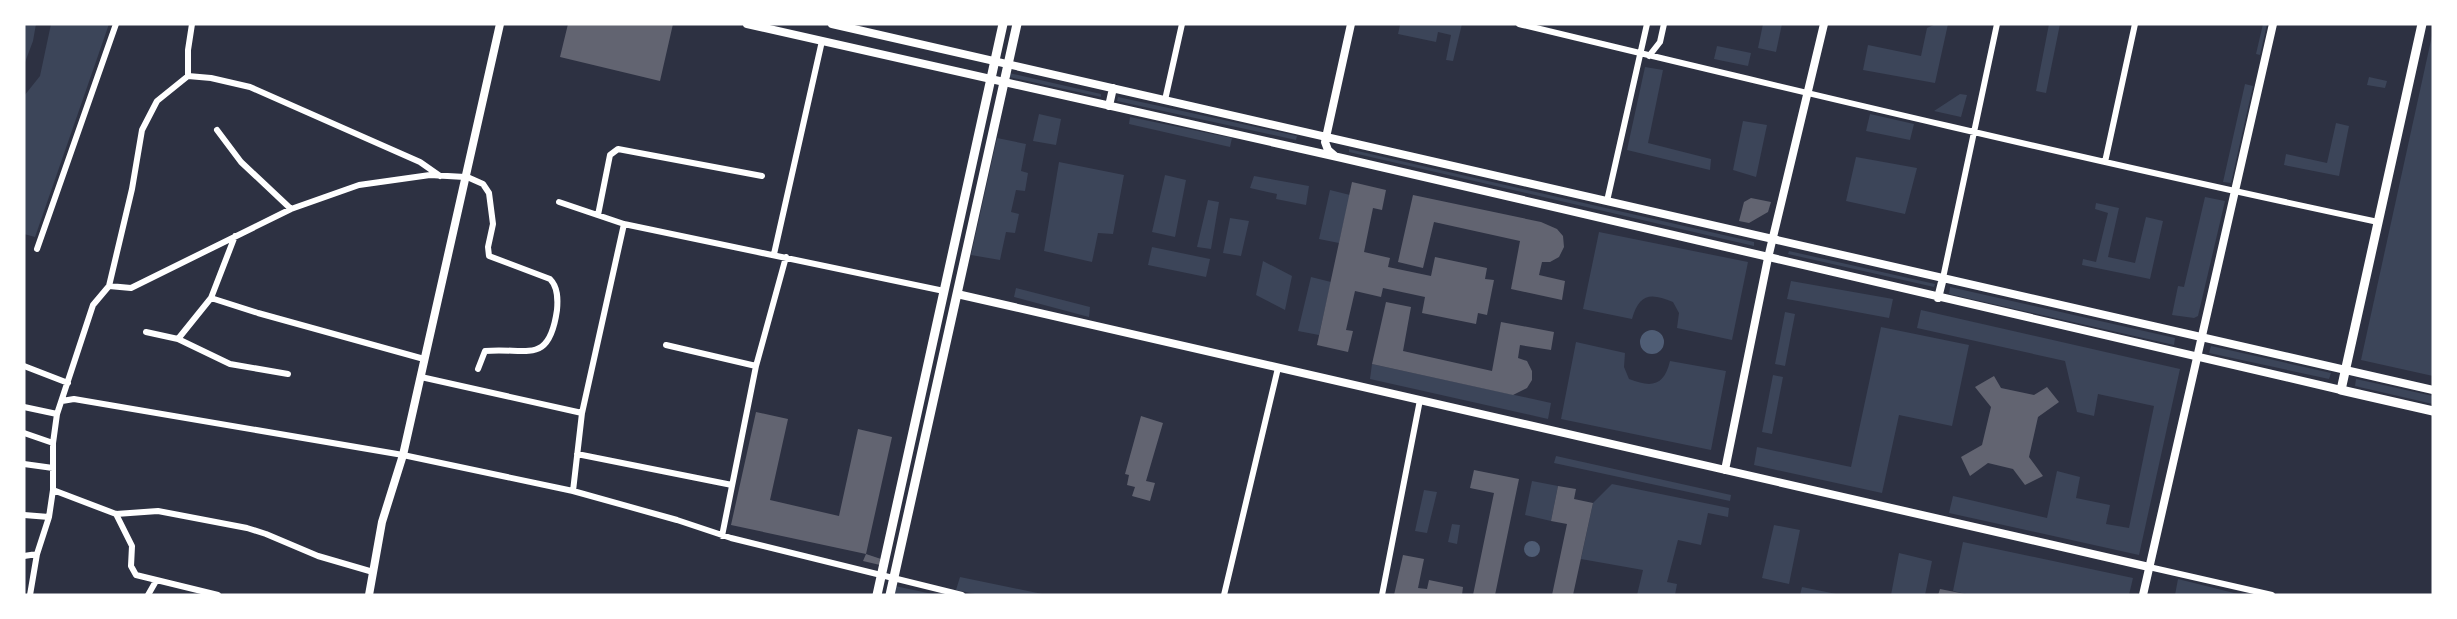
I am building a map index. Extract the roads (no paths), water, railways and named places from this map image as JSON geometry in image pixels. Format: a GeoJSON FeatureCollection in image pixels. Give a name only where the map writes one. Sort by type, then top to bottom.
{"type":"FeatureCollection","features":[{"type":"Feature","properties":{"kind":"main road"},"geometry":{"type":"LineString","coordinates":[[369,595],[382,522],[403,455],[500,24]]}},
{"type":"Feature","properties":{"kind":"main road"},"geometry":{"type":"LineString","coordinates":[[747,24],[1335,156],[1938,298],[2433,411]]}},
{"type":"Feature","properties":{"kind":"main road"},"geometry":{"type":"LineString","coordinates":[[832,24],[2433,390]]}},
{"type":"Feature","properties":{"kind":"main road"},"geometry":{"type":"LineString","coordinates":[[877,595],[1003,24]]}},
{"type":"Feature","properties":{"kind":"main road"},"geometry":{"type":"LineString","coordinates":[[890,595],[1001,96],[1007,83],[1017,24]]}},
{"type":"Feature","properties":{"kind":"main road"},"geometry":{"type":"LineString","coordinates":[[1335,156],[1328,150],[1326,137],[1352,24]]}},
{"type":"Feature","properties":{"kind":"main road"},"geometry":{"type":"LineString","coordinates":[[2341,390],[2422,24]]}},
{"type":"Feature","properties":{"kind":"main road"},"geometry":{"type":"LineString","coordinates":[[1109,106],[1113,88]]}},
{"type":"Feature","properties":{"kind":"main road"},"geometry":{"type":"LineString","coordinates":[[1938,298],[1943,278]]}},
{"type":"Feature","properties":{"kind":"street"},"geometry":{"type":"LineString","coordinates":[[37,249],[117,24]]}},
{"type":"Feature","properties":{"kind":"street"},"geometry":{"type":"LineString","coordinates":[[188,76],[188,50],[192,24]]}},
{"type":"Feature","properties":{"kind":"street"},"geometry":{"type":"LineString","coordinates":[[1165,100],[1182,24]]}},
{"type":"Feature","properties":{"kind":"street"},"geometry":{"type":"LineString","coordinates":[[1519,24],[2235,192],[2378,222]]}},
{"type":"Feature","properties":{"kind":"street"},"geometry":{"type":"LineString","coordinates":[[1607,201],[1647,24]]}},
{"type":"Feature","properties":{"kind":"street"},"geometry":{"type":"LineString","coordinates":[[1639,64],[1660,42],[1664,24]]}},
{"type":"Feature","properties":{"kind":"street"},"geometry":{"type":"LineString","coordinates":[[1725,470],[1772,239],[1824,24]]}},
{"type":"Feature","properties":{"kind":"street"},"geometry":{"type":"LineString","coordinates":[[1943,278],[1997,24]]}},
{"type":"Feature","properties":{"kind":"street"},"geometry":{"type":"LineString","coordinates":[[2105,162],[2135,24]]}},
{"type":"Feature","properties":{"kind":"street"},"geometry":{"type":"LineString","coordinates":[[2143,595],[2273,24]]}},
{"type":"Feature","properties":{"kind":"street"},"geometry":{"type":"LineString","coordinates":[[774,254],[822,41]]}},
{"type":"Feature","properties":{"kind":"street"},"geometry":{"type":"LineString","coordinates":[[30,595],[37,554],[49,517],[53,490],[53,443],[57,414],[93,305],[108,286],[132,189],[142,130],[147,117],[165,93],[188,76],[211,78],[250,87],[420,162],[440,176]]}},
{"type":"Feature","properties":{"kind":"street"},"geometry":{"type":"LineString","coordinates":[[217,130],[241,162],[291,209]]}},
{"type":"Feature","properties":{"kind":"street"},"geometry":{"type":"LineString","coordinates":[[598,215],[610,155],[618,149],[762,176]]}},
{"type":"Feature","properties":{"kind":"street"},"geometry":{"type":"LineString","coordinates":[[108,286],[131,288],[291,209],[359,185],[440,176],[465,177],[483,184],[489,193],[493,224],[488,247],[489,255],[550,279],[556,287],[558,303],[552,336],[547,344],[537,350],[485,351],[478,369]]}},
{"type":"Feature","properties":{"kind":"street"},"geometry":{"type":"LineString","coordinates":[[559,202],[624,224],[944,291]]}},
{"type":"Feature","properties":{"kind":"street"},"geometry":{"type":"LineString","coordinates":[[573,491],[582,413],[624,224]]}},
{"type":"Feature","properties":{"kind":"street"},"geometry":{"type":"LineString","coordinates":[[178,339],[211,298],[235,236]]}},
{"type":"Feature","properties":{"kind":"street"},"geometry":{"type":"LineString","coordinates":[[722,536],[756,366],[786,257]]}},
{"type":"Feature","properties":{"kind":"street"},"geometry":{"type":"LineString","coordinates":[[957,294],[2272,595]]}},
{"type":"Feature","properties":{"kind":"street"},"geometry":{"type":"LineString","coordinates":[[211,298],[424,359]]}},
{"type":"Feature","properties":{"kind":"street"},"geometry":{"type":"LineString","coordinates":[[146,332],[178,339],[230,364],[288,374]]}},
{"type":"Feature","properties":{"kind":"street"},"geometry":{"type":"LineString","coordinates":[[666,345],[756,366]]}},
{"type":"Feature","properties":{"kind":"street"},"geometry":{"type":"LineString","coordinates":[[24,366],[68,382]]}},
{"type":"Feature","properties":{"kind":"street"},"geometry":{"type":"LineString","coordinates":[[1224,595],[1278,368]]}},
{"type":"Feature","properties":{"kind":"street"},"geometry":{"type":"LineString","coordinates":[[421,377],[582,413]]}},
{"type":"Feature","properties":{"kind":"street"},"geometry":{"type":"LineString","coordinates":[[62,401],[74,399],[403,455],[573,491],[677,520],[722,536],[962,595]]}},
{"type":"Feature","properties":{"kind":"street"},"geometry":{"type":"LineString","coordinates":[[1382,595],[1420,400]]}},
{"type":"Feature","properties":{"kind":"street"},"geometry":{"type":"LineString","coordinates":[[24,407],[57,414]]}},
{"type":"Feature","properties":{"kind":"street"},"geometry":{"type":"LineString","coordinates":[[24,433],[53,443]]}},
{"type":"Feature","properties":{"kind":"street"},"geometry":{"type":"LineString","coordinates":[[577,454],[732,485]]}},
{"type":"Feature","properties":{"kind":"street"},"geometry":{"type":"LineString","coordinates":[[24,464],[53,468]]}},
{"type":"Feature","properties":{"kind":"street"},"geometry":{"type":"LineString","coordinates":[[53,490],[116,514],[158,511],[247,528],[318,556],[373,572]]}},
{"type":"Feature","properties":{"kind":"street"},"geometry":{"type":"LineString","coordinates":[[116,514],[132,546],[133,571],[136,575],[218,595]]}},
{"type":"Feature","properties":{"kind":"street"},"geometry":{"type":"LineString","coordinates":[[24,515],[49,517]]}},
{"type":"Feature","properties":{"kind":"street"},"geometry":{"type":"LineString","coordinates":[[24,556],[37,554]]}},
{"type":"Feature","properties":{"kind":"street"},"geometry":{"type":"LineString","coordinates":[[148,595],[156,581]]}}]}
